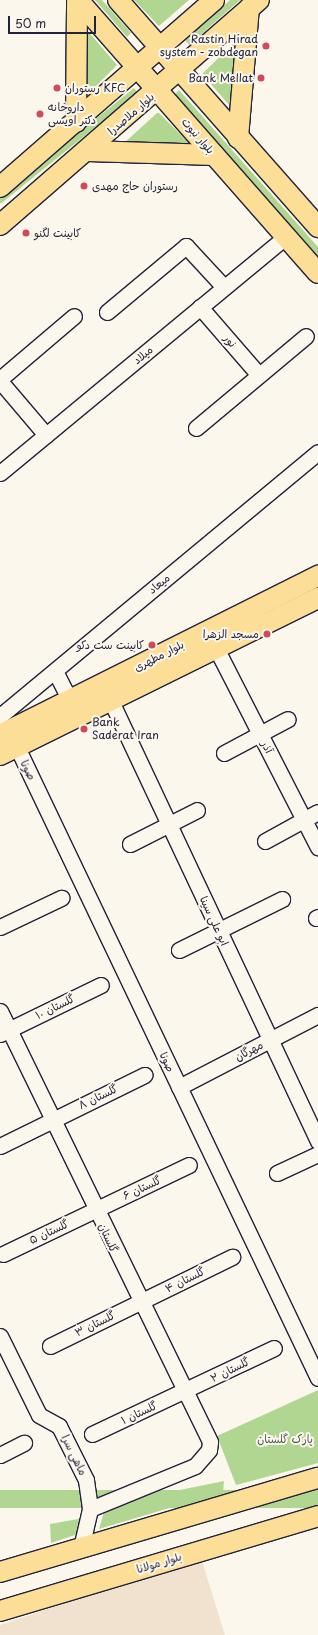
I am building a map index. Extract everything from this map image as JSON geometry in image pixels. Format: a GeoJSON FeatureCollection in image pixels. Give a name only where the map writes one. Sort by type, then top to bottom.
{"type":"FeatureCollection","features":[{"type":"Feature","properties":{"kind":"main road","name":"بلوار نبوت"},"geometry":{"type":"LineString","coordinates":[[77,0],[123,50],[318,273]]}},
{"type":"Feature","properties":{"kind":"main road"},"geometry":{"type":"LineString","coordinates":[[76,122],[77,0]]}},
{"type":"Feature","properties":{"kind":"main road"},"geometry":{"type":"LineString","coordinates":[[118,0],[238,138],[315,217]]}},
{"type":"Feature","properties":{"kind":"main road"},"geometry":{"type":"LineString","coordinates":[[0,187],[214,0]]}},
{"type":"Feature","properties":{"kind":"main road"},"geometry":{"type":"LineString","coordinates":[[238,138],[254,4]]}},
{"type":"Feature","properties":{"kind":"main road","name":"بلوار ملاصدرا"},"geometry":{"type":"LineString","coordinates":[[0,225],[88,151],[163,97],[185,77],[254,4]]}},
{"type":"Feature","properties":{"kind":"main road"},"geometry":{"type":"LineString","coordinates":[[123,50],[137,52],[143,47],[146,40],[144,29]]}},
{"type":"Feature","properties":{"kind":"main road"},"geometry":{"type":"LineString","coordinates":[[88,151],[214,155]]}},
{"type":"Feature","properties":{"kind":"main road","name":"بلوار مطهری"},"geometry":{"type":"LineString","coordinates":[[0,735],[318,576]]}},
{"type":"Feature","properties":{"kind":"main road","name":"بلوار مطهری"},"geometry":{"type":"LineString","coordinates":[[8,751],[318,598]]}},
{"type":"Feature","properties":{"kind":"main road"},"geometry":{"type":"LineString","coordinates":[[0,1572],[82,1545],[318,1478]]}},
{"type":"Feature","properties":{"kind":"main road","name":"بلوار مولانا"},"geometry":{"type":"LineString","coordinates":[[0,1611],[318,1516]]}},
{"type":"Feature","properties":{"kind":"street","name":"میلاد"},"geometry":{"type":"LineString","coordinates":[[0,473],[286,236]]}},
{"type":"Feature","properties":{"kind":"street"},"geometry":{"type":"LineString","coordinates":[[107,312],[186,246],[224,287]]}},
{"type":"Feature","properties":{"kind":"street","name":"نور"},"geometry":{"type":"LineString","coordinates":[[200,307],[259,375]]}},
{"type":"Feature","properties":{"kind":"street"},"geometry":{"type":"LineString","coordinates":[[46,435],[0,380],[74,316]]}},
{"type":"Feature","properties":{"kind":"street"},"geometry":{"type":"LineString","coordinates":[[196,428],[306,336]]}},
{"type":"Feature","properties":{"kind":"street","name":"میعاد"},"geometry":{"type":"LineString","coordinates":[[0,716],[318,452]]}},
{"type":"Feature","properties":{"kind":"street","name":"آذر"},"geometry":{"type":"LineString","coordinates":[[216,648],[318,846]]}},
{"type":"Feature","properties":{"kind":"street"},"geometry":{"type":"LineString","coordinates":[[55,671],[70,701]]}},
{"type":"Feature","properties":{"kind":"street","name":"ابو علی سینا"},"geometry":{"type":"LineString","coordinates":[[110,700],[318,1142]]}},
{"type":"Feature","properties":{"kind":"street"},"geometry":{"type":"LineString","coordinates":[[224,753],[288,719]]}},
{"type":"Feature","properties":{"kind":"street","name":"صونا"},"geometry":{"type":"LineString","coordinates":[[8,751],[179,1087],[318,1378]]}},
{"type":"Feature","properties":{"kind":"street"},"geometry":{"type":"LineString","coordinates":[[130,844],[197,810]]}},
{"type":"Feature","properties":{"kind":"street"},"geometry":{"type":"LineString","coordinates":[[265,841],[318,812]]}},
{"type":"Feature","properties":{"kind":"street"},"geometry":{"type":"LineString","coordinates":[[0,927],[61,898]]}},
{"type":"Feature","properties":{"kind":"street"},"geometry":{"type":"LineString","coordinates":[[179,950],[282,899]]}},
{"type":"Feature","properties":{"kind":"street","name":"گلستان ۱۰"},"geometry":{"type":"LineString","coordinates":[[5,1032],[102,984]]}},
{"type":"Feature","properties":{"kind":"street","name":"گلستان"},"geometry":{"type":"LineString","coordinates":[[0,1011],[5,1032],[52,1120],[139,1302],[186,1391],[210,1442],[209,1450],[199,1463],[90,1509]]}},
{"type":"Feature","properties":{"kind":"street","name":"مهرگان"},"geometry":{"type":"LineString","coordinates":[[179,1087],[318,1015]]}},
{"type":"Feature","properties":{"kind":"street","name":"گلستان ۸"},"geometry":{"type":"LineString","coordinates":[[0,1146],[144,1075]]}},
{"type":"Feature","properties":{"kind":"street"},"geometry":{"type":"LineString","coordinates":[[277,1174],[318,1154]]}},
{"type":"Feature","properties":{"kind":"street","name":"گلستان ۶"},"geometry":{"type":"LineString","coordinates":[[95,1210],[189,1166]]}},
{"type":"Feature","properties":{"kind":"street","name":"گلستان ۵"},"geometry":{"type":"LineString","coordinates":[[3,1254],[95,1210]]}},
{"type":"Feature","properties":{"kind":"street","name":"گلستان ۴"},"geometry":{"type":"LineString","coordinates":[[139,1302],[232,1257]]}},
{"type":"Feature","properties":{"kind":"street","name":"گلستان ۳"},"geometry":{"type":"LineString","coordinates":[[50,1346],[139,1302]]}},
{"type":"Feature","properties":{"kind":"street","name":"ماهی سرا"},"geometry":{"type":"LineString","coordinates":[[0,1336],[40,1415],[62,1431],[86,1480],[90,1509],[82,1545]]}},
{"type":"Feature","properties":{"kind":"street","name":"گلستان ۲"},"geometry":{"type":"LineString","coordinates":[[186,1391],[274,1348]]}},
{"type":"Feature","properties":{"kind":"street","name":"گلستان ۱"},"geometry":{"type":"LineString","coordinates":[[92,1434],[186,1391]]}},
{"type":"Feature","properties":{"kind":"street"},"geometry":{"type":"LineString","coordinates":[[0,1455],[24,1443]]}},
{"type":"Feature","properties":{"kind":"shaded area"},"geometry":{"type":"Polygon","coordinates":[[[201,1558],[225,1635],[0,1635],[0,1625],[201,1558]]]}},
{"type":"Feature","properties":{"kind":"green space"},"geometry":{"type":"Polygon","coordinates":[[[95,0],[102,0],[131,33],[127,37],[95,0]]]}},
{"type":"Feature","properties":{"kind":"green space"},"geometry":{"type":"Polygon","coordinates":[[[134,0],[189,0],[159,26],[134,0]]]}},
{"type":"Feature","properties":{"kind":"green space"},"geometry":{"type":"Polygon","coordinates":[[[230,0],[240,0],[189,45],[185,40],[230,0]]]}},
{"type":"Feature","properties":{"kind":"green space"},"geometry":{"type":"Polygon","coordinates":[[[86,29],[117,65],[86,96],[86,29]]]}},
{"type":"Feature","properties":{"kind":"green space"},"geometry":{"type":"Polygon","coordinates":[[[239,38],[230,106],[202,74],[239,38]]]}},
{"type":"Feature","properties":{"kind":"green space"},"geometry":{"type":"Polygon","coordinates":[[[134,88],[138,93],[1,203],[0,197],[134,88]]]}},
{"type":"Feature","properties":{"kind":"green space"},"geometry":{"type":"Polygon","coordinates":[[[179,90],[318,247],[318,256],[174,95],[179,90]]]}},
{"type":"Feature","properties":{"kind":"green space"},"geometry":{"type":"Polygon","coordinates":[[[157,113],[159,113],[191,145],[123,144],[157,113]]]}},
{"type":"Feature","properties":{"kind":"green space","name":"پارک گلستان"},"geometry":{"type":"Polygon","coordinates":[[[318,1390],[318,1463],[236,1485],[217,1436],[318,1390]]]}},
{"type":"Feature","properties":{"kind":"green space"},"geometry":{"type":"Polygon","coordinates":[[[224,1481],[223,1492],[99,1529],[106,1505],[224,1481]]]}},
{"type":"Feature","properties":{"kind":"green space"},"geometry":{"type":"Polygon","coordinates":[[[0,1490],[318,1490],[318,1508],[0,1508],[0,1490]]]}},
{"type":"Feature","properties":{"kind":"green space"},"geometry":{"type":"Polygon","coordinates":[[[84,1518],[78,1534],[51,1543],[50,1524],[84,1518]]]}},
{"type":"Feature","properties":{"kind":"place","name":"Rastin Hirad system - zobdegan"},"geometry":{"type":"Point","coordinates":[266,46]}},
{"type":"Feature","properties":{"kind":"place","name":"Bank Mellat"},"geometry":{"type":"Point","coordinates":[261,78]}},
{"type":"Feature","properties":{"kind":"place","name":"رستوران KFC"},"geometry":{"type":"Point","coordinates":[57,88]}},
{"type":"Feature","properties":{"kind":"place","name":"داروخانه دکتر اویسی"},"geometry":{"type":"Point","coordinates":[40,114]}},
{"type":"Feature","properties":{"kind":"place","name":"رستوران حاج مهدی"},"geometry":{"type":"Point","coordinates":[84,186]}},
{"type":"Feature","properties":{"kind":"place","name":"کابینت لگنو"},"geometry":{"type":"Point","coordinates":[26,233]}},
{"type":"Feature","properties":{"kind":"place","name":"مسجد الزهرا"},"geometry":{"type":"Point","coordinates":[267,634]}},
{"type":"Feature","properties":{"kind":"place","name":"کابینت ست دکو"},"geometry":{"type":"Point","coordinates":[152,645]}},
{"type":"Feature","properties":{"kind":"place","name":"Bank Saderat Iran"},"geometry":{"type":"Point","coordinates":[84,729]}}]}
